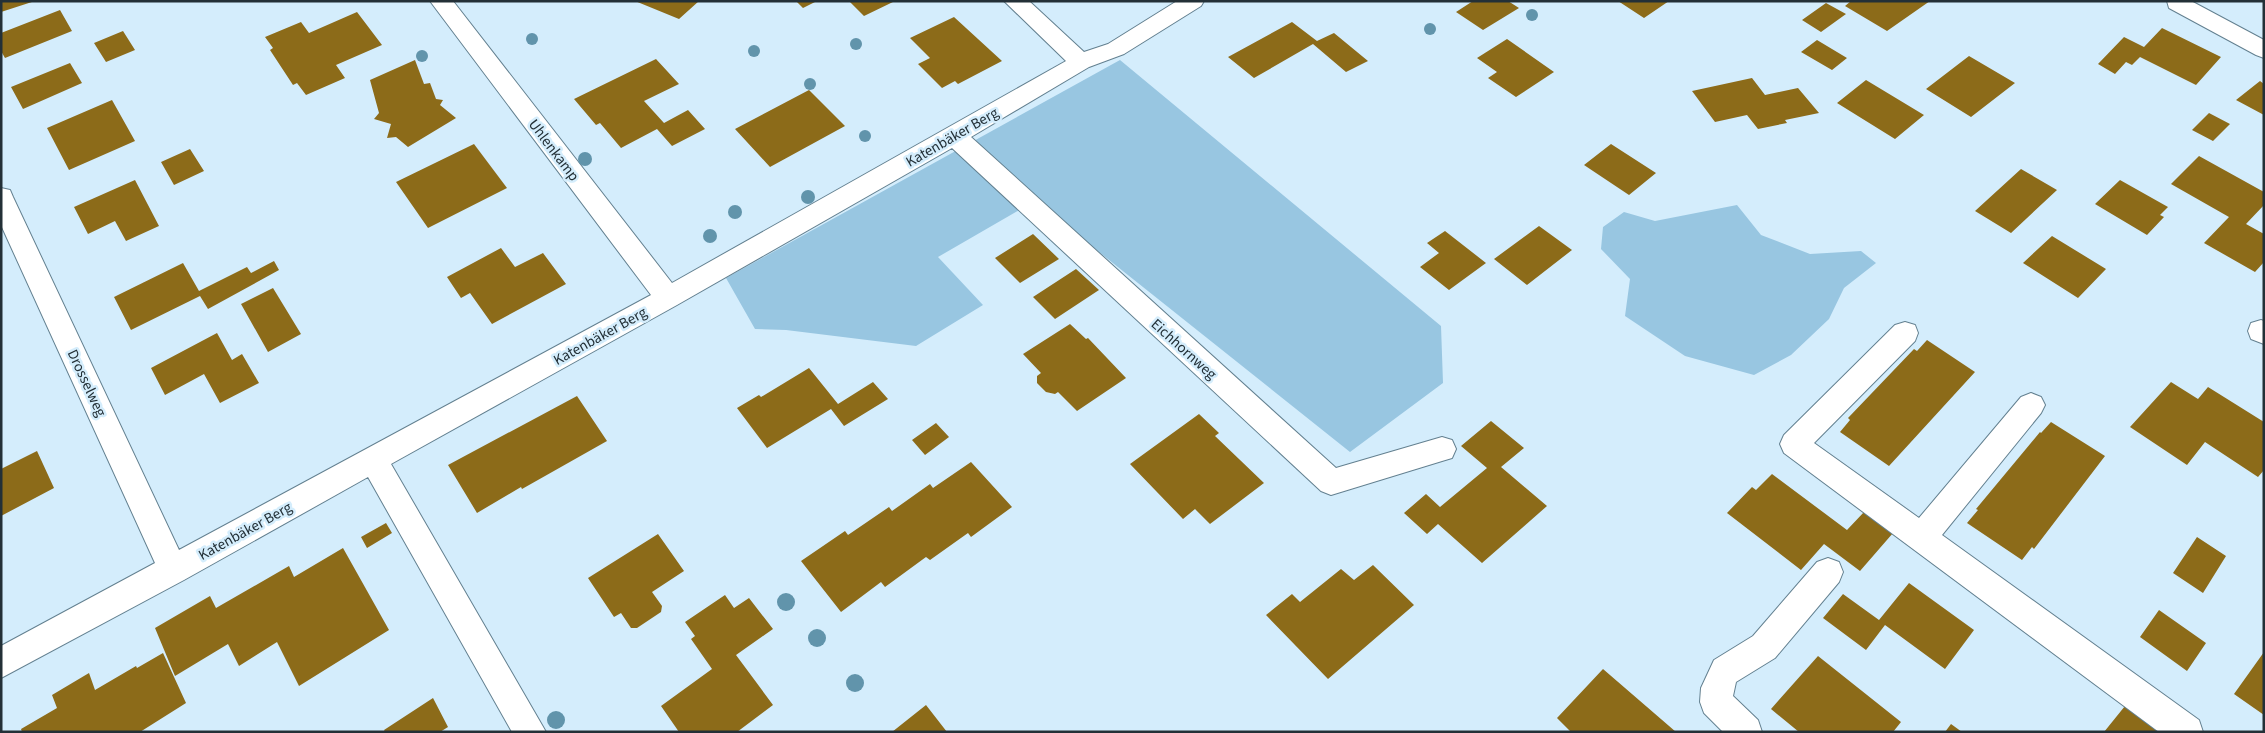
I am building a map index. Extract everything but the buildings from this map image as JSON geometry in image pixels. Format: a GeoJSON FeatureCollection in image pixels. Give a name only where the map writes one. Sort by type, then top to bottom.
{"type":"FeatureCollection","features":[{"type":"Feature","properties":{"kind":"street","name":"Uhlenkamp"},"geometry":{"type":"LineString","coordinates":[[441,1],[668,298]]}},
{"type":"Feature","properties":{"kind":"street"},"geometry":{"type":"LineString","coordinates":[[1015,1],[1081,62]]}},
{"type":"Feature","properties":{"kind":"street","name":"Katenbäker Berg"},"geometry":{"type":"LineString","coordinates":[[1,662],[374,461],[668,298],[1081,62],[1116,49],[1193,1]]}},
{"type":"Feature","properties":{"kind":"street"},"geometry":{"type":"LineString","coordinates":[[2177,3],[2264,50]]}},
{"type":"Feature","properties":{"kind":"street","name":"Eichhornweg"},"geometry":{"type":"LineString","coordinates":[[954,136],[1331,482],[1442,449]]}},
{"type":"Feature","properties":{"kind":"street","name":"Drosselweg"},"geometry":{"type":"LineString","coordinates":[[1,197],[173,570]]}},
{"type":"Feature","properties":{"kind":"street"},"geometry":{"type":"LineString","coordinates":[[1905,332],[1794,444],[2187,732]]}},
{"type":"Feature","properties":{"kind":"street"},"geometry":{"type":"LineString","coordinates":[[1922,537],[2031,405]]}},
{"type":"Feature","properties":{"kind":"street"},"geometry":{"type":"LineString","coordinates":[[374,461],[530,732]]}},
{"type":"Feature","properties":{"kind":"street"},"geometry":{"type":"LineString","coordinates":[[1746,732],[1716,702],[1717,688],[1725,671],[1764,647],[1828,572]]}},
{"type":"Feature","properties":{"kind":"shaded area"},"geometry":{"type":"Polygon","coordinates":[[[1120,60],[1441,326],[1443,383],[1350,452],[1035,201],[938,257],[983,305],[916,346],[786,330],[755,329],[726,278],[1120,60]]]}},
{"type":"Feature","properties":{"kind":"shaded area"},"geometry":{"type":"Polygon","coordinates":[[[1737,205],[1761,235],[1810,254],[1861,251],[1876,263],[1844,288],[1829,319],[1791,355],[1754,375],[1685,356],[1625,316],[1630,279],[1601,249],[1603,227],[1624,212],[1655,221],[1737,205]]]}}]}
